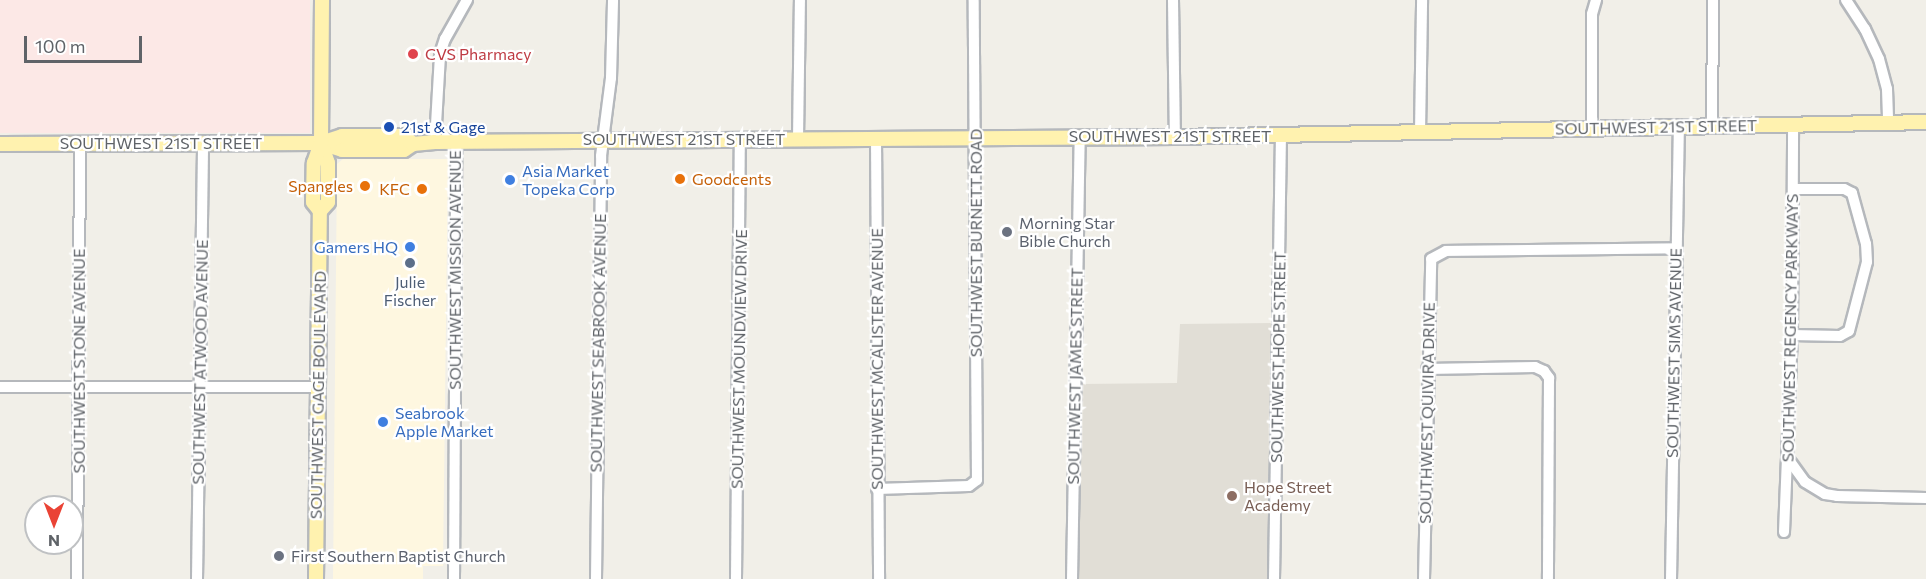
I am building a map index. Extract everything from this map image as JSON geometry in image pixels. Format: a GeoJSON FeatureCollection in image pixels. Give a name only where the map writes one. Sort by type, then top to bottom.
{"type":"FeatureCollection","features":[{"type":"Feature","properties":{"kind":"main road","name":"SOUTHWEST GAGE BOULEVARD"},"geometry":{"type":"LineString","coordinates":[[316,579],[320,211],[328,202],[328,164],[321,143],[322,0]]}},
{"type":"Feature","properties":{"kind":"main road","name":"SOUTHWEST 21ST STREET"},"geometry":{"type":"LineString","coordinates":[[0,144],[321,143],[342,150],[404,150],[413,144],[435,142],[602,139],[1174,137],[1926,122]]}},
{"type":"Feature","properties":{"kind":"street","name":"SOUTHWEST MISSION AVENUE"},"geometry":{"type":"LineString","coordinates":[[435,142],[440,54],[466,0]]}},
{"type":"Feature","properties":{"kind":"street","name":"SOUTHWEST SEABROOK AVENUE"},"geometry":{"type":"LineString","coordinates":[[596,579],[602,139],[611,85],[613,0]]}},
{"type":"Feature","properties":{"kind":"street"},"geometry":{"type":"LineString","coordinates":[[798,139],[800,0]]}},
{"type":"Feature","properties":{"kind":"street","name":"SOUTHWEST BURNETT ROAD"},"geometry":{"type":"LineString","coordinates":[[877,489],[973,485],[977,477],[974,0]]}},
{"type":"Feature","properties":{"kind":"street"},"geometry":{"type":"LineString","coordinates":[[1173,0],[1174,137]]}},
{"type":"Feature","properties":{"kind":"street"},"geometry":{"type":"LineString","coordinates":[[1420,133],[1422,0]]}},
{"type":"Feature","properties":{"kind":"street"},"geometry":{"type":"LineString","coordinates":[[1592,129],[1593,14],[1596,0]]}},
{"type":"Feature","properties":{"kind":"street"},"geometry":{"type":"LineString","coordinates":[[1712,125],[1713,0]]}},
{"type":"Feature","properties":{"kind":"street"},"geometry":{"type":"LineString","coordinates":[[1846,0],[1865,29],[1879,59],[1887,89],[1888,123]]}},
{"type":"Feature","properties":{"kind":"street","name":"SOUTHWEST REGENCY PARKWAYS"},"geometry":{"type":"LineString","coordinates":[[1785,532],[1792,335],[1793,124]]}},
{"type":"Feature","properties":{"kind":"street","name":"SOUTHWEST SIMS AVENUE"},"geometry":{"type":"LineString","coordinates":[[1671,579],[1679,127]]}},
{"type":"Feature","properties":{"kind":"street","name":"SOUTHWEST HOPE STREET"},"geometry":{"type":"LineString","coordinates":[[1274,579],[1281,135]]}},
{"type":"Feature","properties":{"kind":"street","name":"SOUTHWEST JAMES STREET"},"geometry":{"type":"LineString","coordinates":[[1072,579],[1080,136]]}},
{"type":"Feature","properties":{"kind":"street","name":"SOUTHWEST MOUNDVIEW DRIVE"},"geometry":{"type":"LineString","coordinates":[[736,579],[740,139]]}},
{"type":"Feature","properties":{"kind":"street","name":"SOUTHWEST MCALISTER AVENUE"},"geometry":{"type":"LineString","coordinates":[[876,139],[879,579]]}},
{"type":"Feature","properties":{"kind":"street","name":"SOUTHWEST STONE AVENUE"},"geometry":{"type":"LineString","coordinates":[[77,579],[80,142]]}},
{"type":"Feature","properties":{"kind":"street","name":"SOUTHWEST MISSION AVENUE"},"geometry":{"type":"LineString","coordinates":[[454,579],[456,142]]}},
{"type":"Feature","properties":{"kind":"street","name":"SOUTHWEST ATWOOD AVENUE"},"geometry":{"type":"LineString","coordinates":[[197,579],[203,145]]}},
{"type":"Feature","properties":{"kind":"street"},"geometry":{"type":"LineString","coordinates":[[1792,189],[1844,189],[1852,193],[1866,244],[1867,262],[1849,331],[1840,336],[1792,335]]}},
{"type":"Feature","properties":{"kind":"street","name":"SOUTHWEST QUIVIRA DRIVE"},"geometry":{"type":"LineString","coordinates":[[1424,579],[1430,262],[1440,252],[1676,248]]}},
{"type":"Feature","properties":{"kind":"street"},"geometry":{"type":"LineString","coordinates":[[1427,369],[1535,367],[1546,373],[1551,384],[1548,579]]}},
{"type":"Feature","properties":{"kind":"street"},"geometry":{"type":"LineString","coordinates":[[0,387],[317,387]]}},
{"type":"Feature","properties":{"kind":"street"},"geometry":{"type":"LineString","coordinates":[[1788,459],[1805,482],[1825,494],[1926,498]]}},
{"type":"Feature","properties":{"kind":"shaded area"},"geometry":{"type":"Polygon","coordinates":[[[0,0],[310,0],[310,133],[0,133],[0,0]]]}},
{"type":"Feature","properties":{"kind":"shaded area"},"geometry":{"type":"Polygon","coordinates":[[[343,159],[448,159],[443,566],[423,566],[423,579],[333,579],[337,164],[343,159]]]}},
{"type":"Feature","properties":{"kind":"shaded area"},"geometry":{"type":"Polygon","coordinates":[[[1275,323],[1270,579],[1078,579],[1081,384],[1177,383],[1180,324],[1275,323]]]}},
{"type":"Feature","properties":{"kind":"place","name":"CVS Pharmacy"},"geometry":{"type":"Point","coordinates":[413,54]}},
{"type":"Feature","properties":{"kind":"place","name":"21st & Gage"},"geometry":{"type":"Point","coordinates":[389,127]}},
{"type":"Feature","properties":{"kind":"place","name":"Goodcents"},"geometry":{"type":"Point","coordinates":[680,179]}},
{"type":"Feature","properties":{"kind":"place","name":"Asia Market Topeka Corp"},"geometry":{"type":"Point","coordinates":[510,180]}},
{"type":"Feature","properties":{"kind":"place","name":"Spangles"},"geometry":{"type":"Point","coordinates":[365,186]}},
{"type":"Feature","properties":{"kind":"place","name":"KFC"},"geometry":{"type":"Point","coordinates":[422,189]}},
{"type":"Feature","properties":{"kind":"place","name":"Morning Star Bible Church"},"geometry":{"type":"Point","coordinates":[1007,232]}},
{"type":"Feature","properties":{"kind":"place","name":"Gamers HQ"},"geometry":{"type":"Point","coordinates":[410,247]}},
{"type":"Feature","properties":{"kind":"place","name":"Julie Fischer"},"geometry":{"type":"Point","coordinates":[410,263]}},
{"type":"Feature","properties":{"kind":"place","name":"Seabrook Apple Market"},"geometry":{"type":"Point","coordinates":[383,422]}},
{"type":"Feature","properties":{"kind":"place","name":"Hope Street Academy"},"geometry":{"type":"Point","coordinates":[1232,496]}},
{"type":"Feature","properties":{"kind":"place","name":"First Southern Baptist Church"},"geometry":{"type":"Point","coordinates":[279,556]}}]}
